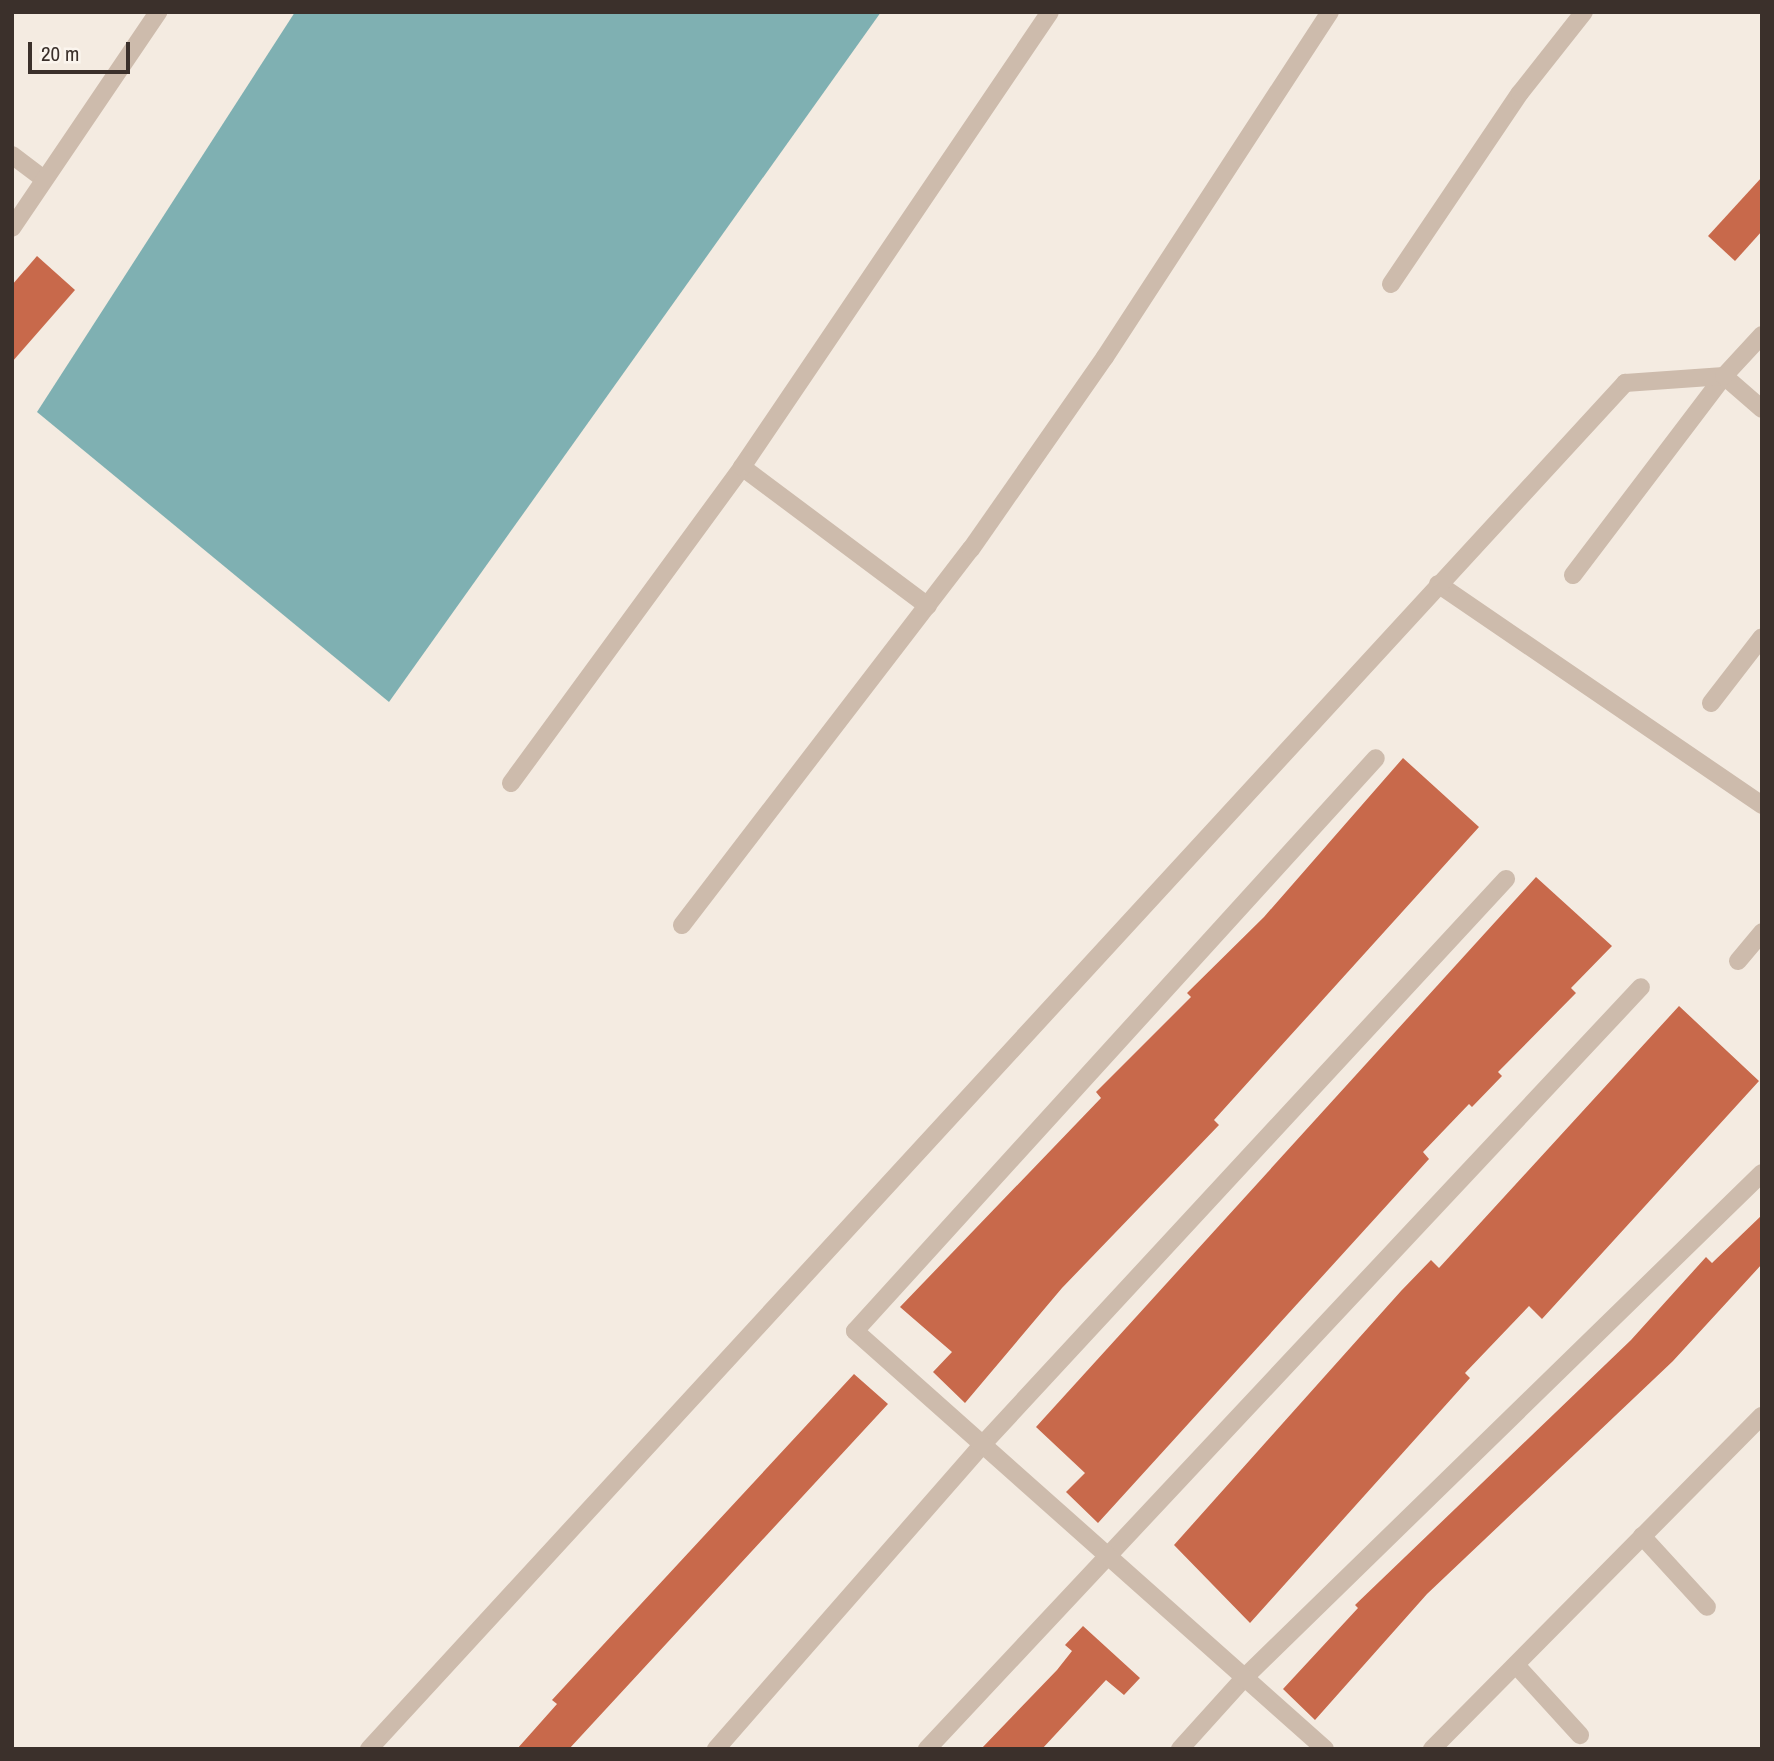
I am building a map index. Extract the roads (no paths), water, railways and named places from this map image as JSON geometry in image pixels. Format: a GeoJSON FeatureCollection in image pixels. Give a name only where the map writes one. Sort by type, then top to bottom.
{"type":"FeatureCollection","features":[{"type":"Feature","properties":{"kind":"street"},"geometry":{"type":"LineString","coordinates":[[12,228],[158,12]]}},
{"type":"Feature","properties":{"kind":"street"},"geometry":{"type":"LineString","coordinates":[[511,783],[742,467],[1050,12]]}},
{"type":"Feature","properties":{"kind":"street"},"geometry":{"type":"LineString","coordinates":[[682,925],[928,606],[1105,357],[1330,12]]}},
{"type":"Feature","properties":{"kind":"street"},"geometry":{"type":"LineString","coordinates":[[1391,284],[1520,93],[1584,12]]}},
{"type":"Feature","properties":{"kind":"street"},"geometry":{"type":"LineString","coordinates":[[12,155],[44,179]]}},
{"type":"Feature","properties":{"kind":"street"},"geometry":{"type":"LineString","coordinates":[[1573,575],[1724,376],[1762,335]]}},
{"type":"Feature","properties":{"kind":"street"},"geometry":{"type":"LineString","coordinates":[[369,1749],[1625,383],[1724,376],[1762,409]]}},
{"type":"Feature","properties":{"kind":"street"},"geometry":{"type":"LineString","coordinates":[[742,467],[928,606]]}},
{"type":"Feature","properties":{"kind":"street"},"geometry":{"type":"LineString","coordinates":[[1438,584],[1762,805]]}},
{"type":"Feature","properties":{"kind":"street"},"geometry":{"type":"LineString","coordinates":[[1711,703],[1762,637]]}},
{"type":"Feature","properties":{"kind":"street"},"geometry":{"type":"LineString","coordinates":[[1325,1749],[855,1331],[1376,758]]}},
{"type":"Feature","properties":{"kind":"street"},"geometry":{"type":"LineString","coordinates":[[716,1749],[983,1444],[1506,879]]}},
{"type":"Feature","properties":{"kind":"street"},"geometry":{"type":"LineString","coordinates":[[1738,961],[1762,932]]}},
{"type":"Feature","properties":{"kind":"street"},"geometry":{"type":"LineString","coordinates":[[927,1749],[1641,987]]}},
{"type":"Feature","properties":{"kind":"street"},"geometry":{"type":"LineString","coordinates":[[1180,1749],[1245,1677],[1762,1172]]}},
{"type":"Feature","properties":{"kind":"street"},"geometry":{"type":"LineString","coordinates":[[1432,1749],[1762,1416]]}},
{"type":"Feature","properties":{"kind":"street"},"geometry":{"type":"LineString","coordinates":[[1642,1536],[1707,1607]]}},
{"type":"Feature","properties":{"kind":"street"},"geometry":{"type":"LineString","coordinates":[[1516,1665],[1580,1735]]}},
{"type":"Feature","properties":{"kind":"water"},"geometry":{"type":"Polygon","coordinates":[[[295,12],[881,12],[389,702],[37,412],[295,12]]]}}]}
